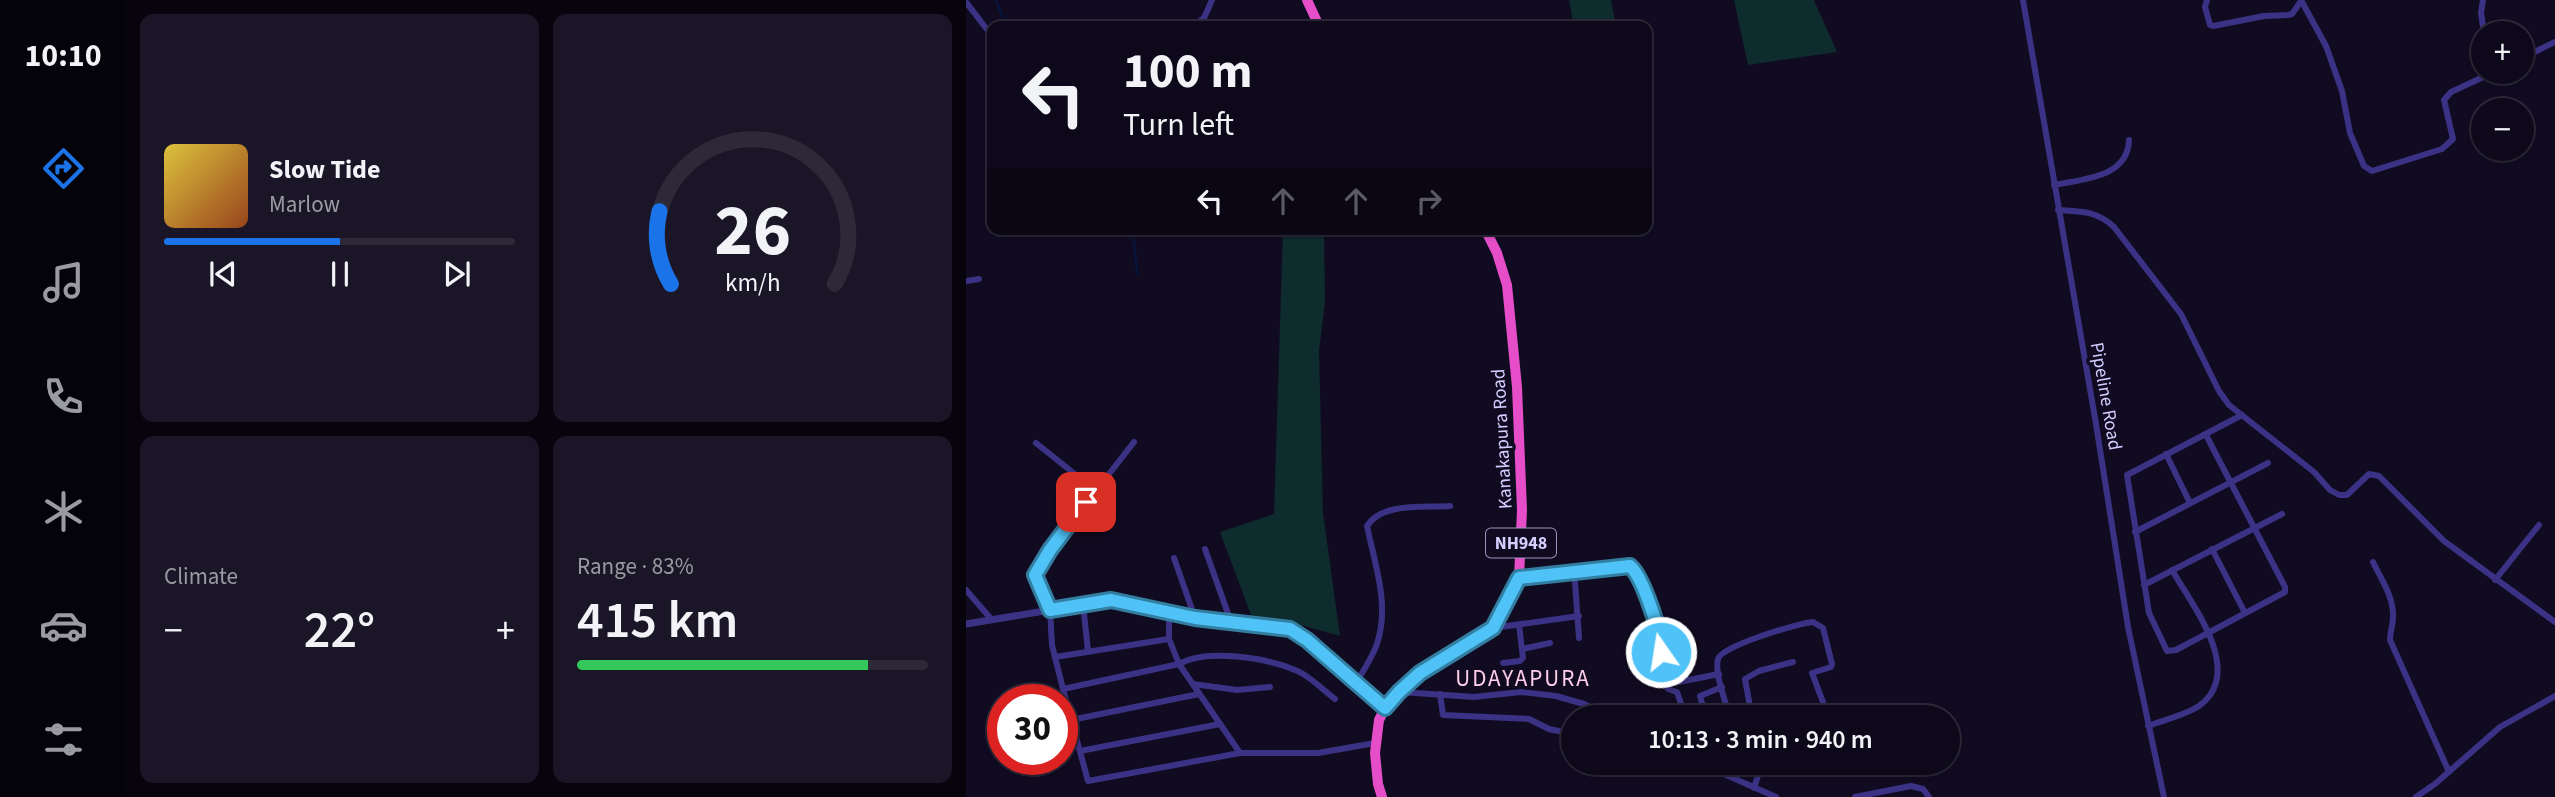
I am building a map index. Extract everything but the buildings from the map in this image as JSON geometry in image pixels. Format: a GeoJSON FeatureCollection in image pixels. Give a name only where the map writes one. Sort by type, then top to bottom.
{"type":"FeatureCollection","features":[{"type":"Feature","properties":{"kind":"highway"},"geometry":{"type":"LineString","coordinates":[[1307,0],[1317,21]]}},
{"type":"Feature","properties":{"kind":"highway","name":"Kanakapura Road"},"geometry":{"type":"LineString","coordinates":[[1488,235],[1507,285],[1517,387],[1522,510],[1519,578],[1493,628]]}},
{"type":"Feature","properties":{"kind":"highway"},"geometry":{"type":"LineString","coordinates":[[1382,797],[1378,784],[1375,743],[1379,720],[1385,708],[1420,673],[1493,628]]}},
{"type":"Feature","properties":{"kind":"street"},"geometry":{"type":"LineString","coordinates":[[1200,21],[1212,0]]}},
{"type":"Feature","properties":{"kind":"street","name":"Pipeline Road"},"geometry":{"type":"LineString","coordinates":[[2023,0],[2128,627],[2164,797]]}},
{"type":"Feature","properties":{"kind":"street"},"geometry":{"type":"LineString","coordinates":[[2207,0],[2206,14],[2213,26],[2264,16],[2292,14],[2301,0],[2326,46],[2342,91],[2350,133],[2364,166],[2372,171],[2442,149],[2453,139],[2444,100],[2451,92],[2471,82]]}},
{"type":"Feature","properties":{"kind":"street"},"geometry":{"type":"LineString","coordinates":[[2482,21],[2483,0]]}},
{"type":"Feature","properties":{"kind":"street"},"geometry":{"type":"LineString","coordinates":[[966,2],[987,29]]}},
{"type":"Feature","properties":{"kind":"street"},"geometry":{"type":"LineString","coordinates":[[2534,52],[2555,42]]}},
{"type":"Feature","properties":{"kind":"street"},"geometry":{"type":"LineString","coordinates":[[2054,185],[2092,178],[2115,168],[2126,158],[2129,140]]}},
{"type":"Feature","properties":{"kind":"street"},"geometry":{"type":"LineString","coordinates":[[2058,210],[2090,212],[2105,218],[2114,227],[2181,314],[2219,391],[2230,405],[2314,472],[2330,490],[2339,495],[2347,495],[2369,474],[2379,476],[2427,527],[2555,622]]}},
{"type":"Feature","properties":{"kind":"street"},"geometry":{"type":"LineString","coordinates":[[966,281],[979,279]]}},
{"type":"Feature","properties":{"kind":"street"},"geometry":{"type":"LineString","coordinates":[[2206,435],[2285,587],[2285,592],[2176,650],[2168,651],[2149,613],[2126,475],[2242,415]]}},
{"type":"Feature","properties":{"kind":"street"},"geometry":{"type":"LineString","coordinates":[[1062,684],[1052,645],[1050,610],[1035,575],[1134,442]]}},
{"type":"Feature","properties":{"kind":"street"},"geometry":{"type":"LineString","coordinates":[[1035,443],[1096,491]]}},
{"type":"Feature","properties":{"kind":"street"},"geometry":{"type":"LineString","coordinates":[[2166,454],[2190,503]]}},
{"type":"Feature","properties":{"kind":"street"},"geometry":{"type":"LineString","coordinates":[[2135,532],[2268,463]]}},
{"type":"Feature","properties":{"kind":"street"},"geometry":{"type":"LineString","coordinates":[[1356,683],[1376,646],[1382,622],[1383,602],[1367,526],[1382,512],[1450,506]]}},
{"type":"Feature","properties":{"kind":"street"},"geometry":{"type":"LineString","coordinates":[[2144,585],[2282,514]]}},
{"type":"Feature","properties":{"kind":"street"},"geometry":{"type":"LineString","coordinates":[[2495,580],[2539,525]]}},
{"type":"Feature","properties":{"kind":"street"},"geometry":{"type":"LineString","coordinates":[[1205,549],[1231,622]]}},
{"type":"Feature","properties":{"kind":"street"},"geometry":{"type":"LineString","coordinates":[[2212,549],[2245,613]]}},
{"type":"Feature","properties":{"kind":"street"},"geometry":{"type":"LineString","coordinates":[[1174,558],[1195,618]]}},
{"type":"Feature","properties":{"kind":"street"},"geometry":{"type":"LineString","coordinates":[[2373,562],[2391,600],[2393,621],[2390,640],[2449,772]]}},
{"type":"Feature","properties":{"kind":"street"},"geometry":{"type":"LineString","coordinates":[[1519,578],[1630,566],[1640,581],[1661,648],[1676,679],[1679,682],[1719,674]]}},
{"type":"Feature","properties":{"kind":"street"},"geometry":{"type":"LineString","coordinates":[[2148,726],[2197,707],[2207,699],[2219,671],[2219,659],[2208,633],[2172,570]]}},
{"type":"Feature","properties":{"kind":"street"},"geometry":{"type":"LineString","coordinates":[[1575,582],[1578,638]]}},
{"type":"Feature","properties":{"kind":"street"},"geometry":{"type":"LineString","coordinates":[[966,590],[992,620]]}},
{"type":"Feature","properties":{"kind":"street"},"geometry":{"type":"LineString","coordinates":[[966,624],[1111,600],[1195,618],[1290,629],[1307,640],[1385,708]]}},
{"type":"Feature","properties":{"kind":"street"},"geometry":{"type":"LineString","coordinates":[[1083,604],[1088,651]]}},
{"type":"Feature","properties":{"kind":"street"},"geometry":{"type":"LineString","coordinates":[[1169,613],[1170,639],[1179,664],[1240,754]]}},
{"type":"Feature","properties":{"kind":"street"},"geometry":{"type":"LineString","coordinates":[[1493,628],[1578,616]]}},
{"type":"Feature","properties":{"kind":"street"},"geometry":{"type":"LineString","coordinates":[[1727,705],[1718,660],[1727,649],[1814,622],[1823,628],[1832,664],[1831,667],[1812,673],[1824,705]]}},
{"type":"Feature","properties":{"kind":"street"},"geometry":{"type":"LineString","coordinates":[[1503,663],[1520,661],[1523,658],[1519,625]]}},
{"type":"Feature","properties":{"kind":"street"},"geometry":{"type":"LineString","coordinates":[[1055,657],[1170,639]]}},
{"type":"Feature","properties":{"kind":"street"},"geometry":{"type":"LineString","coordinates":[[1522,649],[1550,643]]}},
{"type":"Feature","properties":{"kind":"street"},"geometry":{"type":"LineString","coordinates":[[1661,648],[1656,659],[1657,664],[1668,689],[1677,692],[1682,705]]}},
{"type":"Feature","properties":{"kind":"street"},"geometry":{"type":"LineString","coordinates":[[1078,686],[1179,664],[1188,659],[1241,656],[1297,670],[1335,699]]}},
{"type":"Feature","properties":{"kind":"street"},"geometry":{"type":"LineString","coordinates":[[1750,705],[1745,678],[1759,671],[1793,662]]}},
{"type":"Feature","properties":{"kind":"street"},"geometry":{"type":"LineString","coordinates":[[1192,684],[1228,690],[1269,687]]}},
{"type":"Feature","properties":{"kind":"street"},"geometry":{"type":"LineString","coordinates":[[1702,705],[1700,696],[1722,687]]}},
{"type":"Feature","properties":{"kind":"street"},"geometry":{"type":"LineString","coordinates":[[1399,692],[1474,697],[1521,692],[1556,696],[1586,705]]}},
{"type":"Feature","properties":{"kind":"street"},"geometry":{"type":"LineString","coordinates":[[1078,719],[1199,694]]}},
{"type":"Feature","properties":{"kind":"street"},"geometry":{"type":"LineString","coordinates":[[1440,694],[1443,715],[1530,719],[1549,729],[1561,732]]}},
{"type":"Feature","properties":{"kind":"street"},"geometry":{"type":"LineString","coordinates":[[2416,797],[2500,727],[2555,696]]}},
{"type":"Feature","properties":{"kind":"street"},"geometry":{"type":"LineString","coordinates":[[1080,751],[1220,723]]}},
{"type":"Feature","properties":{"kind":"street"},"geometry":{"type":"LineString","coordinates":[[1078,744],[1088,782],[1240,754],[1318,752],[1375,743]]}},
{"type":"Feature","properties":{"kind":"street"},"geometry":{"type":"LineString","coordinates":[[1727,775],[1776,797]]}},
{"type":"Feature","properties":{"kind":"street"},"geometry":{"type":"LineString","coordinates":[[1736,779],[1737,775]]}},
{"type":"Feature","properties":{"kind":"street"},"geometry":{"type":"LineString","coordinates":[[1754,788],[1758,775]]}},
{"type":"Feature","properties":{"kind":"street"},"geometry":{"type":"LineString","coordinates":[[1855,797],[1911,786],[1923,789],[1929,797]]}},
{"type":"Feature","properties":{"kind":"green space"},"geometry":{"type":"Polygon","coordinates":[[[1569,0],[1611,0],[1615,21],[1573,21],[1569,0]]]}},
{"type":"Feature","properties":{"kind":"green space"},"geometry":{"type":"Polygon","coordinates":[[[1734,0],[1814,0],[1837,52],[1748,65],[1734,0]]]}},
{"type":"Feature","properties":{"kind":"green space"},"geometry":{"type":"Polygon","coordinates":[[[1283,235],[1324,235],[1325,303],[1319,350],[1323,513],[1340,636],[1251,615],[1220,532],[1274,514],[1283,235]]]}},
{"type":"Feature","properties":{"kind":"waterway"},"geometry":{"type":"LineString","coordinates":[[996,0],[1004,21]]}},
{"type":"Feature","properties":{"kind":"waterway"},"geometry":{"type":"LineString","coordinates":[[1132,235],[1137,273]]}},
{"type":"Feature","properties":{"kind":"district","name":"UDAYAPURA"},"geometry":{"type":"Point","coordinates":[1523,678]}},
{"type":"Feature","properties":{"kind":"route"},"geometry":{"type":"LineString","coordinates":[[1086,502],[1035,575],[1050,610],[1111,600],[1195,618],[1290,629],[1307,640],[1385,708],[1408,682],[1420,673],[1493,628],[1519,578],[1630,566],[1640,581],[1661,652]]}}]}
